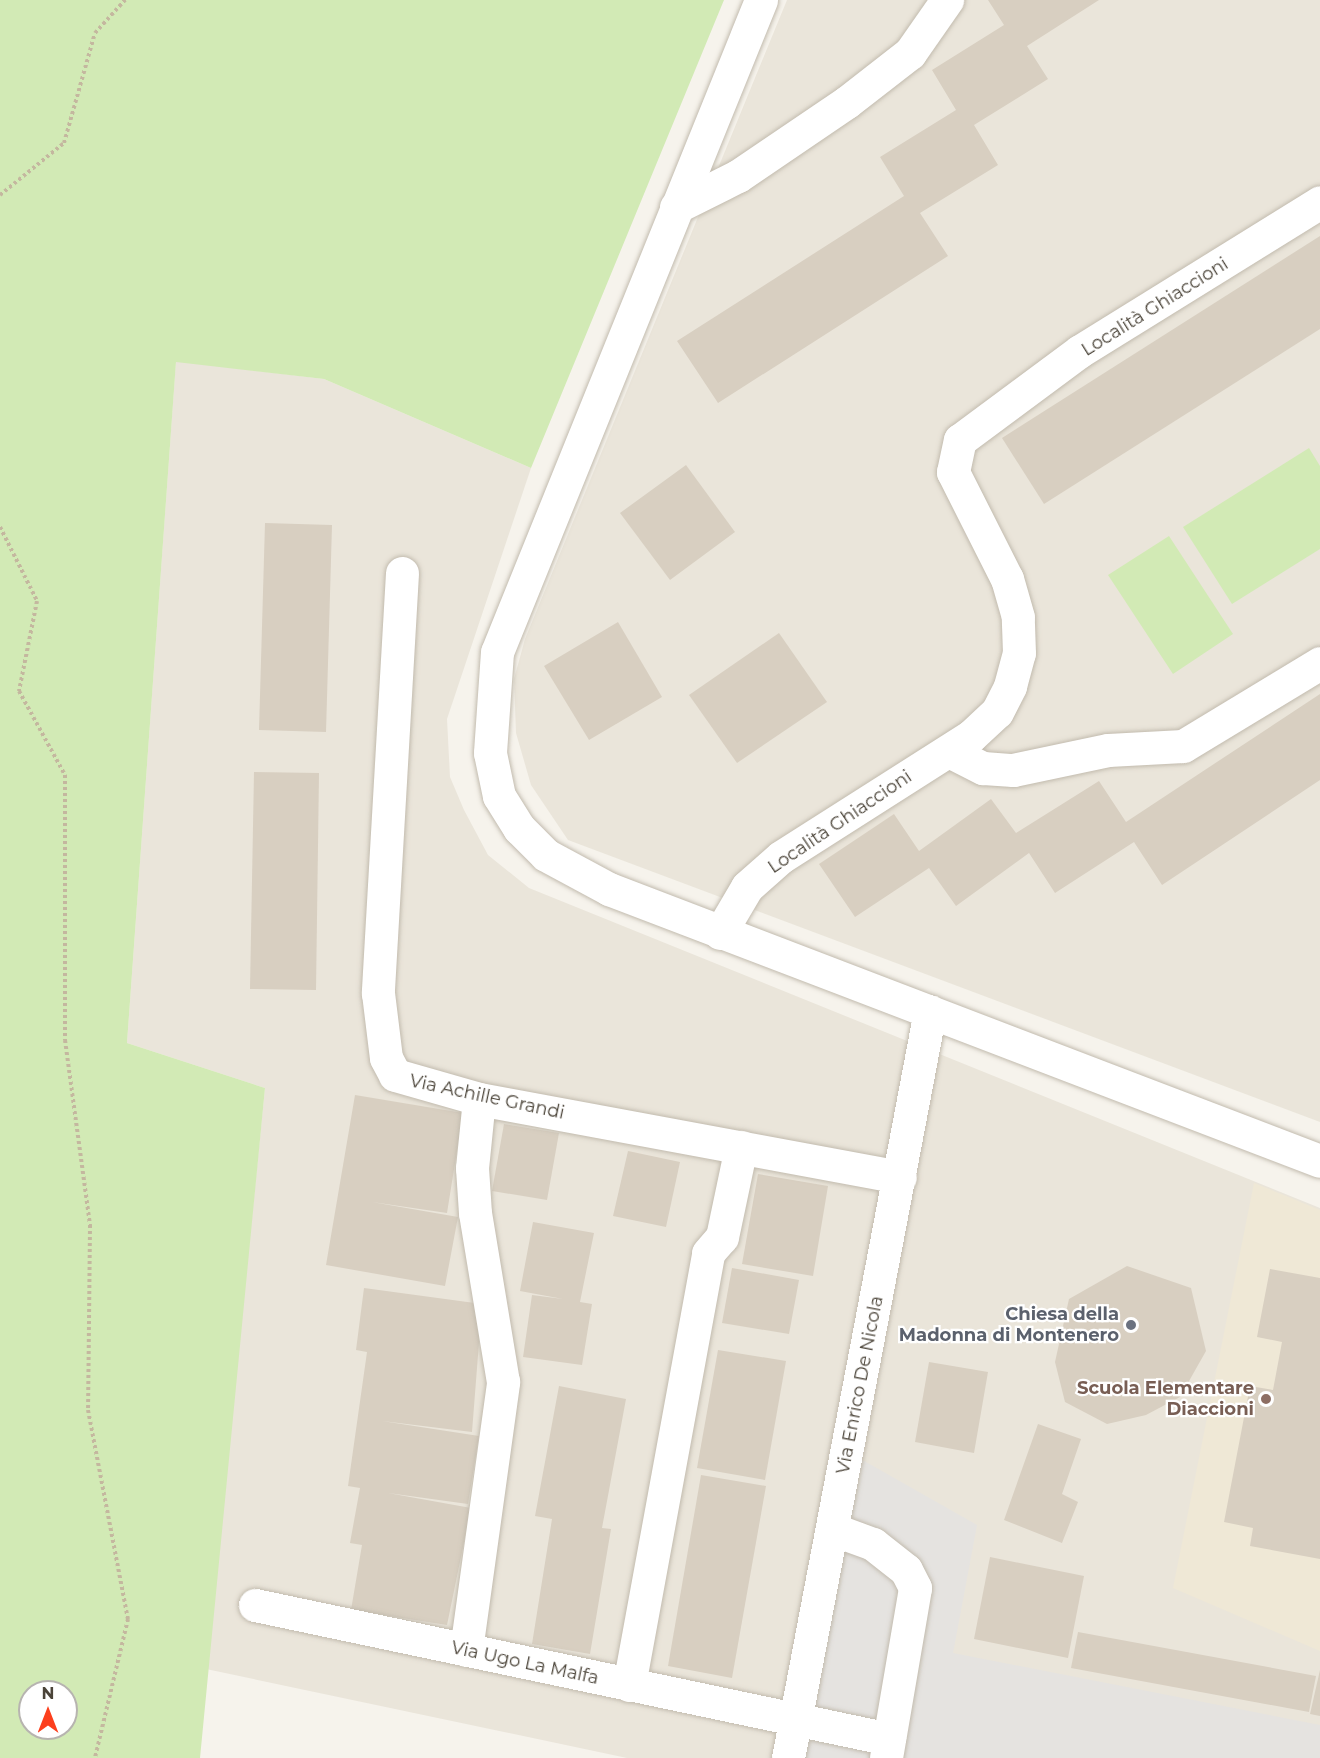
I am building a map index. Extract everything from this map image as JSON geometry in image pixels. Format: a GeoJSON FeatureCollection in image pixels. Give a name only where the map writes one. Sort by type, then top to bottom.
{"type":"FeatureCollection","features":[{"type":"Feature","properties":{"kind":"street"},"geometry":{"type":"LineString","coordinates":[[761,0],[496,652],[490,753],[500,796],[519,828],[546,855],[609,889],[1320,1161]]}},
{"type":"Feature","properties":{"kind":"street"},"geometry":{"type":"LineString","coordinates":[[676,207],[738,176],[847,102],[910,53],[947,0]]}},
{"type":"Feature","properties":{"kind":"street","name":"Località Ghiaccioni"},"geometry":{"type":"LineString","coordinates":[[720,933],[747,887],[781,857],[949,751],[997,712],[1019,653],[1018,617],[1007,579],[953,472],[960,440],[1080,351],[1320,202]]}},
{"type":"Feature","properties":{"kind":"street","name":"Via Achille Grandi"},"geometry":{"type":"LineString","coordinates":[[402,573],[378,993],[386,1058],[394,1075],[409,1083],[479,1099],[900,1177]]}},
{"type":"Feature","properties":{"kind":"street"},"geometry":{"type":"LineString","coordinates":[[949,751],[983,768],[1013,770],[1108,750],[1184,746],[1320,663]]}},
{"type":"Feature","properties":{"kind":"street","name":"Via Enrico De Nicola"},"geometry":{"type":"LineString","coordinates":[[788,1758],[930,1011]]}},
{"type":"Feature","properties":{"kind":"street"},"geometry":{"type":"LineString","coordinates":[[466,1650],[503,1382],[475,1213],[472,1168],[479,1099]]}},
{"type":"Feature","properties":{"kind":"street"},"geometry":{"type":"LineString","coordinates":[[629,1685],[708,1253],[722,1237],[741,1148]]}},
{"type":"Feature","properties":{"kind":"street"},"geometry":{"type":"LineString","coordinates":[[832,1529],[873,1544],[906,1570],[915,1588],[887,1748]]}},
{"type":"Feature","properties":{"kind":"street","name":"Via Ugo La Malfa"},"geometry":{"type":"LineString","coordinates":[[255,1605],[795,1720],[887,1748]]}},
{"type":"Feature","properties":{"kind":"path"},"geometry":{"type":"LineString","coordinates":[[0,195],[64,143],[81,69],[96,33],[125,0]]}},
{"type":"Feature","properties":{"kind":"path"},"geometry":{"type":"LineString","coordinates":[[0,527],[37,601],[20,691],[65,775],[65,1040],[90,1225],[88,1410],[128,1619],[95,1758]]}},
{"type":"Feature","properties":{"kind":"shaded area"},"geometry":{"type":"Polygon","coordinates":[[[787,0],[1320,0],[1320,1122],[568,840],[531,785],[516,733],[514,679],[525,639],[787,0]]]}},
{"type":"Feature","properties":{"kind":"shaded area"},"geometry":{"type":"Polygon","coordinates":[[[176,361],[324,379],[531,468],[447,719],[450,777],[464,810],[488,855],[529,888],[1320,1208],[1320,1758],[627,1758],[206,1669],[265,1088],[127,1043],[176,361]]]}},
{"type":"Feature","properties":{"kind":"shaded area","name":"Scuola Elementare Diaccioni"},"geometry":{"type":"Polygon","coordinates":[[[1254,1183],[1320,1210],[1320,1651],[1173,1588],[1254,1183]]]}},
{"type":"Feature","properties":{"kind":"shaded area"},"geometry":{"type":"Polygon","coordinates":[[[859,1458],[977,1525],[953,1653],[1320,1725],[1320,1758],[801,1758],[859,1458]]]}},
{"type":"Feature","properties":{"kind":"green space"},"geometry":{"type":"Polygon","coordinates":[[[0,0],[724,0],[531,468],[324,379],[176,362],[127,1043],[265,1088],[200,1758],[0,1758],[0,0]]]}},
{"type":"Feature","properties":{"kind":"green space"},"geometry":{"type":"Polygon","coordinates":[[[1309,448],[1320,466],[1320,549],[1232,604],[1183,527],[1309,448]]]}},
{"type":"Feature","properties":{"kind":"green space"},"geometry":{"type":"Polygon","coordinates":[[[1169,536],[1233,634],[1173,674],[1108,575],[1169,536]]]}},
{"type":"Feature","properties":{"kind":"building"},"geometry":{"type":"Polygon","coordinates":[[[988,0],[1099,0],[1027,46],[1048,79],[974,125],[998,165],[920,213],[948,256],[718,403],[677,341],[904,196],[880,157],[956,110],[932,70],[1004,25],[988,0]]]}},
{"type":"Feature","properties":{"kind":"building"},"geometry":{"type":"Polygon","coordinates":[[[1320,236],[1320,329],[1044,504],[1002,438],[1320,236]]]}},
{"type":"Feature","properties":{"kind":"building"},"geometry":{"type":"Polygon","coordinates":[[[686,465],[735,532],[670,580],[620,513],[686,465]]]}},
{"type":"Feature","properties":{"kind":"building"},"geometry":{"type":"Polygon","coordinates":[[[265,523],[332,525],[326,732],[259,730],[265,523]]]}},
{"type":"Feature","properties":{"kind":"building"},"geometry":{"type":"Polygon","coordinates":[[[618,622],[662,697],[589,740],[544,666],[618,622]]]}},
{"type":"Feature","properties":{"kind":"building"},"geometry":{"type":"Polygon","coordinates":[[[779,633],[827,702],[737,763],[689,695],[779,633]]]}},
{"type":"Feature","properties":{"kind":"building"},"geometry":{"type":"Polygon","coordinates":[[[1320,694],[1320,780],[1162,885],[1134,842],[1055,893],[1029,853],[956,906],[929,868],[855,917],[819,864],[894,814],[919,851],[991,799],[1016,833],[1099,781],[1126,822],[1320,694]]]}},
{"type":"Feature","properties":{"kind":"building"},"geometry":{"type":"Polygon","coordinates":[[[254,772],[319,773],[316,990],[250,989],[254,772]]]}},
{"type":"Feature","properties":{"kind":"building"},"geometry":{"type":"Polygon","coordinates":[[[355,1095],[463,1113],[447,1213],[372,1202],[458,1217],[445,1286],[326,1265],[355,1095]]]}},
{"type":"Feature","properties":{"kind":"building"},"geometry":{"type":"Polygon","coordinates":[[[504,1124],[559,1133],[547,1200],[492,1191],[504,1124]]]}},
{"type":"Feature","properties":{"kind":"building"},"geometry":{"type":"Polygon","coordinates":[[[628,1151],[680,1162],[666,1227],[613,1216],[628,1151]]]}},
{"type":"Feature","properties":{"kind":"building"},"geometry":{"type":"Polygon","coordinates":[[[758,1174],[828,1186],[813,1276],[742,1264],[758,1174]]]}},
{"type":"Feature","properties":{"kind":"building"},"geometry":{"type":"Polygon","coordinates":[[[533,1222],[594,1233],[580,1302],[592,1304],[582,1365],[523,1357],[532,1295],[563,1299],[520,1291],[533,1222]]]}},
{"type":"Feature","properties":{"kind":"building","name":"Chiesa della Madonna di Montenero"},"geometry":{"type":"Polygon","coordinates":[[[1127,1266],[1191,1288],[1206,1351],[1180,1397],[1146,1415],[1107,1424],[1065,1402],[1055,1362],[1069,1299],[1127,1266]]]}},
{"type":"Feature","properties":{"kind":"building"},"geometry":{"type":"Polygon","coordinates":[[[732,1268],[799,1280],[789,1334],[722,1323],[732,1268]]]}},
{"type":"Feature","properties":{"kind":"building"},"geometry":{"type":"Polygon","coordinates":[[[1270,1269],[1320,1278],[1320,1559],[1250,1546],[1253,1528],[1224,1522],[1250,1386],[1273,1390],[1282,1342],[1257,1337],[1270,1269]]]}},
{"type":"Feature","properties":{"kind":"building"},"geometry":{"type":"Polygon","coordinates":[[[364,1288],[482,1304],[472,1432],[382,1421],[479,1436],[468,1504],[388,1493],[471,1508],[447,1625],[351,1610],[362,1545],[350,1543],[360,1488],[348,1486],[367,1352],[356,1350],[364,1288]]]}},
{"type":"Feature","properties":{"kind":"building"},"geometry":{"type":"Polygon","coordinates":[[[718,1350],[786,1361],[765,1480],[697,1468],[718,1350]]]}},
{"type":"Feature","properties":{"kind":"building"},"geometry":{"type":"Polygon","coordinates":[[[929,1362],[988,1372],[974,1453],[915,1442],[929,1362]]]}},
{"type":"Feature","properties":{"kind":"building"},"geometry":{"type":"Polygon","coordinates":[[[559,1386],[626,1399],[602,1528],[611,1529],[590,1654],[532,1644],[552,1519],[535,1516],[559,1386]]]}},
{"type":"Feature","properties":{"kind":"building"},"geometry":{"type":"Polygon","coordinates":[[[1038,1424],[1081,1439],[1062,1494],[1078,1502],[1062,1543],[1004,1520],[1038,1424]]]}},
{"type":"Feature","properties":{"kind":"building"},"geometry":{"type":"Polygon","coordinates":[[[701,1475],[766,1486],[732,1678],[668,1666],[701,1475]]]}},
{"type":"Feature","properties":{"kind":"building"},"geometry":{"type":"Polygon","coordinates":[[[990,1557],[1084,1576],[1068,1658],[974,1639],[990,1557]]]}},
{"type":"Feature","properties":{"kind":"building"},"geometry":{"type":"Polygon","coordinates":[[[1078,1632],[1316,1676],[1309,1712],[1071,1668],[1078,1632]]]}},
{"type":"Feature","properties":{"kind":"building"},"geometry":{"type":"Polygon","coordinates":[[[1320,1670],[1320,1716],[1310,1714],[1320,1670]]]}},
{"type":"Feature","properties":{"kind":"place","name":"Chiesa della Madonna di Montenero"},"geometry":{"type":"Point","coordinates":[1131,1325]}},
{"type":"Feature","properties":{"kind":"place","name":"Scuola Elementare Diaccioni"},"geometry":{"type":"Point","coordinates":[1266,1399]}}]}
